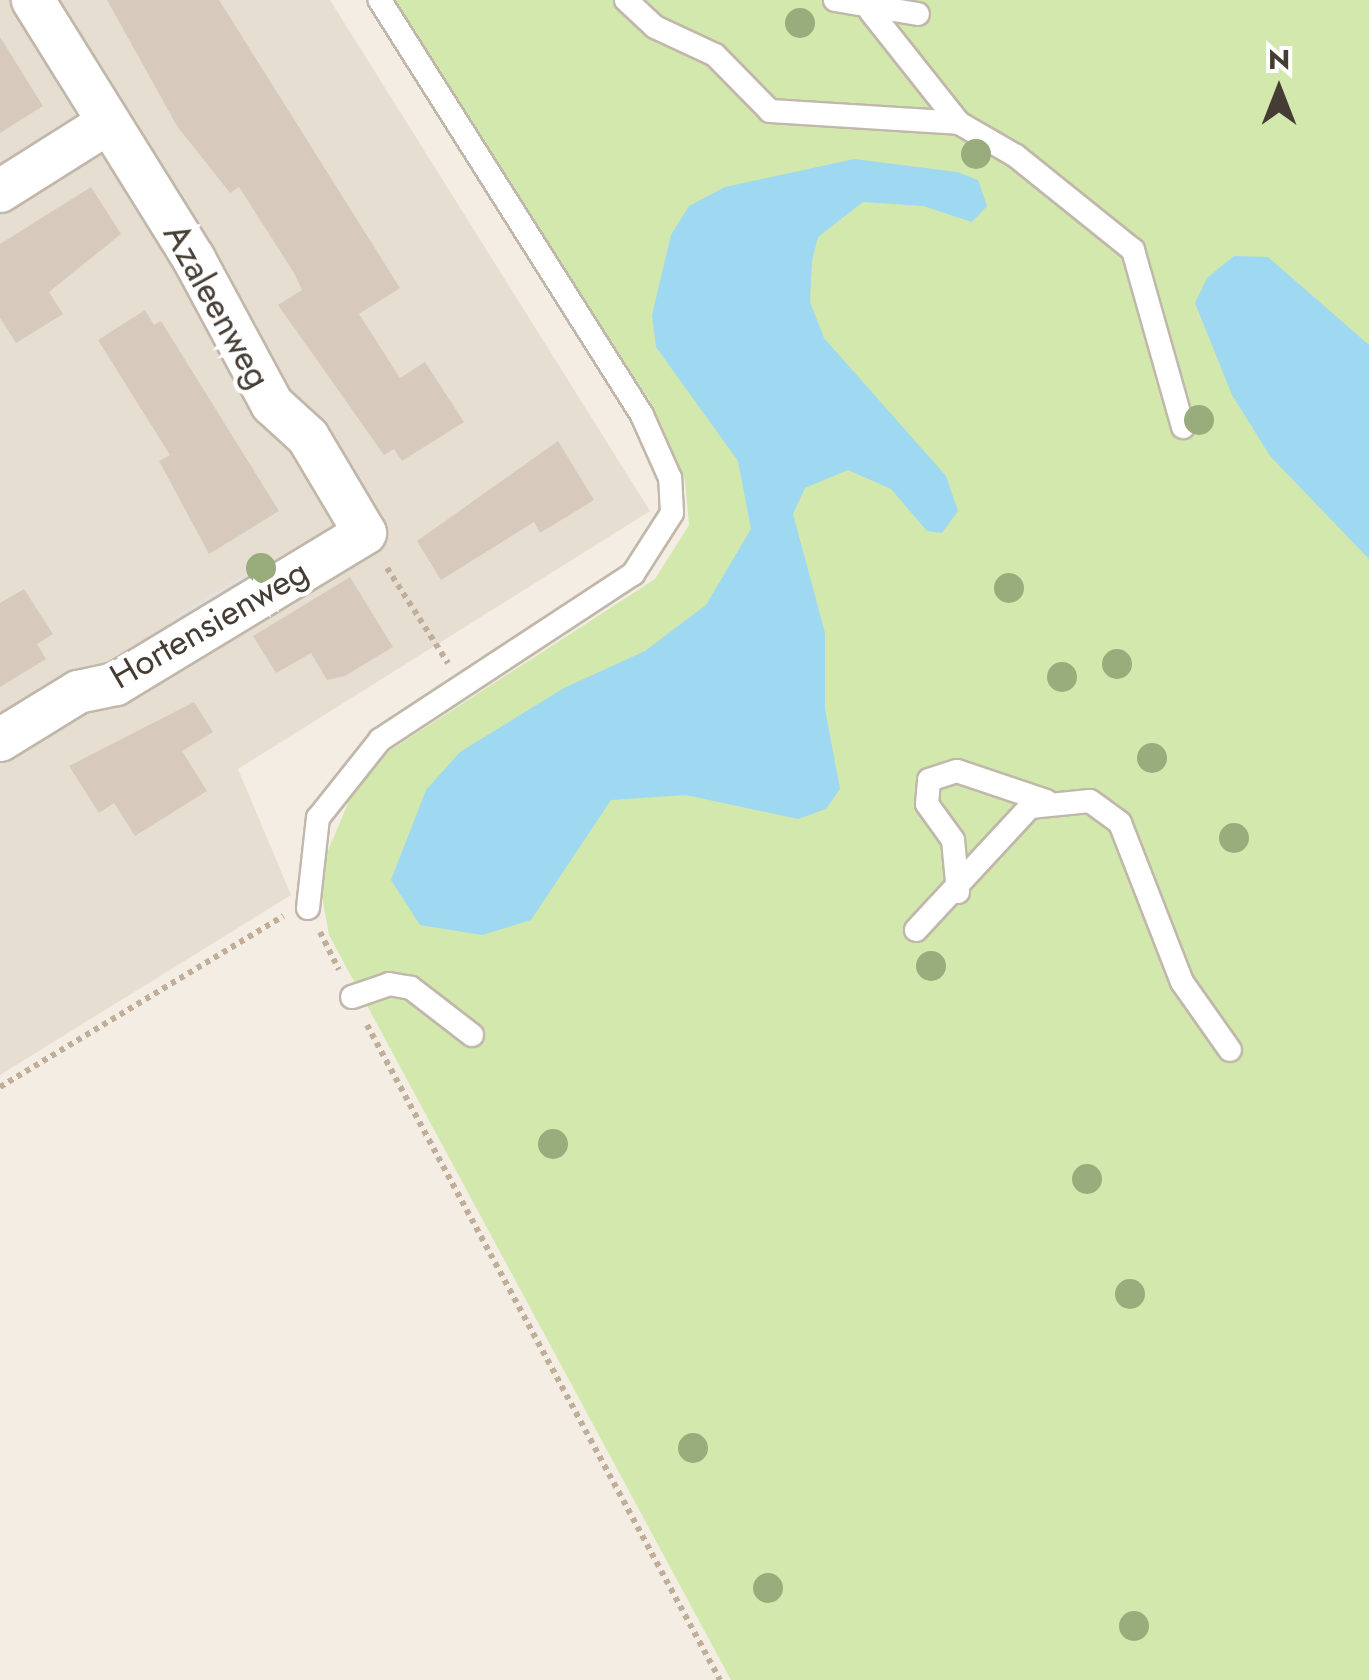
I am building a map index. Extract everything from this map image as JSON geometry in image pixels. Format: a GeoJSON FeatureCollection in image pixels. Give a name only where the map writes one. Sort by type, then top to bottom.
{"type":"FeatureCollection","features":[{"type":"Feature","properties":{"kind":"street","name":"Azaleenweg"},"geometry":{"type":"LineString","coordinates":[[33,0],[272,404],[308,437],[365,533]]}},
{"type":"Feature","properties":{"kind":"street"},"geometry":{"type":"LineString","coordinates":[[0,191],[108,123]]}},
{"type":"Feature","properties":{"kind":"street","name":"Hortensienweg"},"geometry":{"type":"LineString","coordinates":[[0,740],[78,692],[116,684],[365,533]]}},
{"type":"Feature","properties":{"kind":"lane"},"geometry":{"type":"LineString","coordinates":[[308,908],[318,818],[344,780],[380,740],[634,574],[672,513],[670,478],[642,415],[380,0]]}},
{"type":"Feature","properties":{"kind":"lane"},"geometry":{"type":"LineString","coordinates":[[626,0],[655,26],[716,55],[770,111],[959,123]]}},
{"type":"Feature","properties":{"kind":"lane"},"geometry":{"type":"LineString","coordinates":[[835,0],[872,12],[918,14]]}},
{"type":"Feature","properties":{"kind":"lane"},"geometry":{"type":"LineString","coordinates":[[872,12],[959,123],[1132,250],[1183,427]]}},
{"type":"Feature","properties":{"kind":"lane"},"geometry":{"type":"LineString","coordinates":[[958,892],[953,840],[927,804],[929,780],[957,771],[1046,801],[1090,801],[1120,823],[1182,982],[1230,1050]]}},
{"type":"Feature","properties":{"kind":"lane"},"geometry":{"type":"LineString","coordinates":[[916,930],[958,892],[1013,820],[1046,801]]}},
{"type":"Feature","properties":{"kind":"lane"},"geometry":{"type":"LineString","coordinates":[[352,997],[390,984],[411,988],[472,1035]]}},
{"type":"Feature","properties":{"kind":"path"},"geometry":{"type":"LineString","coordinates":[[365,533],[461,684]]}},
{"type":"Feature","properties":{"kind":"path"},"geometry":{"type":"LineString","coordinates":[[0,1087],[274,919],[308,908],[352,997],[720,1680]]}},
{"type":"Feature","properties":{"kind":"shaded area"},"geometry":{"type":"Polygon","coordinates":[[[0,0],[330,0],[650,511],[238,769],[291,895],[0,1075],[0,0]]]}},
{"type":"Feature","properties":{"kind":"shaded area"},"geometry":{"type":"Polygon","coordinates":[[[252,568],[258,578],[176,629],[170,620],[252,568]]]}},
{"type":"Feature","properties":{"kind":"green space"},"geometry":{"type":"Polygon","coordinates":[[[389,0],[1369,0],[1369,1680],[731,1680],[329,935],[318,874],[363,768],[655,579],[689,525],[685,480],[649,400],[389,0]]]}},
{"type":"Feature","properties":{"kind":"water"},"geometry":{"type":"Polygon","coordinates":[[[854,159],[957,172],[978,180],[987,206],[972,222],[923,206],[863,202],[818,237],[812,261],[810,302],[824,338],[946,476],[958,511],[942,533],[927,531],[891,489],[848,470],[805,488],[793,514],[825,633],[825,709],[840,789],[826,809],[798,819],[686,795],[611,800],[531,920],[482,935],[420,925],[391,880],[426,790],[460,752],[564,688],[645,651],[706,605],[751,529],[738,461],[656,347],[652,315],[671,235],[689,206],[725,187],[854,159]]]}},
{"type":"Feature","properties":{"kind":"water"},"geometry":{"type":"Polygon","coordinates":[[[1234,256],[1268,257],[1369,345],[1369,559],[1270,456],[1232,395],[1195,303],[1207,278],[1234,256]]]}},
{"type":"Feature","properties":{"kind":"building"},"geometry":{"type":"Polygon","coordinates":[[[107,0],[219,0],[400,288],[359,314],[400,378],[425,362],[464,422],[402,461],[394,449],[384,455],[278,305],[302,290],[294,273],[239,187],[230,193],[177,126],[107,0]]]}},
{"type":"Feature","properties":{"kind":"building"},"geometry":{"type":"Polygon","coordinates":[[[0,37],[43,106],[0,133],[0,37]]]}},
{"type":"Feature","properties":{"kind":"building"},"geometry":{"type":"Polygon","coordinates":[[[91,187],[121,234],[49,292],[63,314],[16,343],[0,318],[0,244],[91,187]]]}},
{"type":"Feature","properties":{"kind":"building"},"geometry":{"type":"Polygon","coordinates":[[[145,310],[154,325],[161,321],[279,511],[209,554],[159,461],[170,455],[98,340],[145,310]]]}},
{"type":"Feature","properties":{"kind":"building"},"geometry":{"type":"Polygon","coordinates":[[[558,441],[594,500],[540,533],[534,522],[441,580],[417,541],[558,441]]]}},
{"type":"Feature","properties":{"kind":"building"},"geometry":{"type":"Polygon","coordinates":[[[350,577],[393,647],[345,676],[327,680],[311,653],[276,673],[253,636],[350,577]]]}},
{"type":"Feature","properties":{"kind":"building"},"geometry":{"type":"Polygon","coordinates":[[[24,589],[53,634],[37,644],[46,659],[0,687],[0,603],[24,589]]]}},
{"type":"Feature","properties":{"kind":"building"},"geometry":{"type":"Polygon","coordinates":[[[194,702],[213,732],[182,751],[207,791],[135,836],[114,803],[99,813],[69,766],[194,702]]]}}]}
